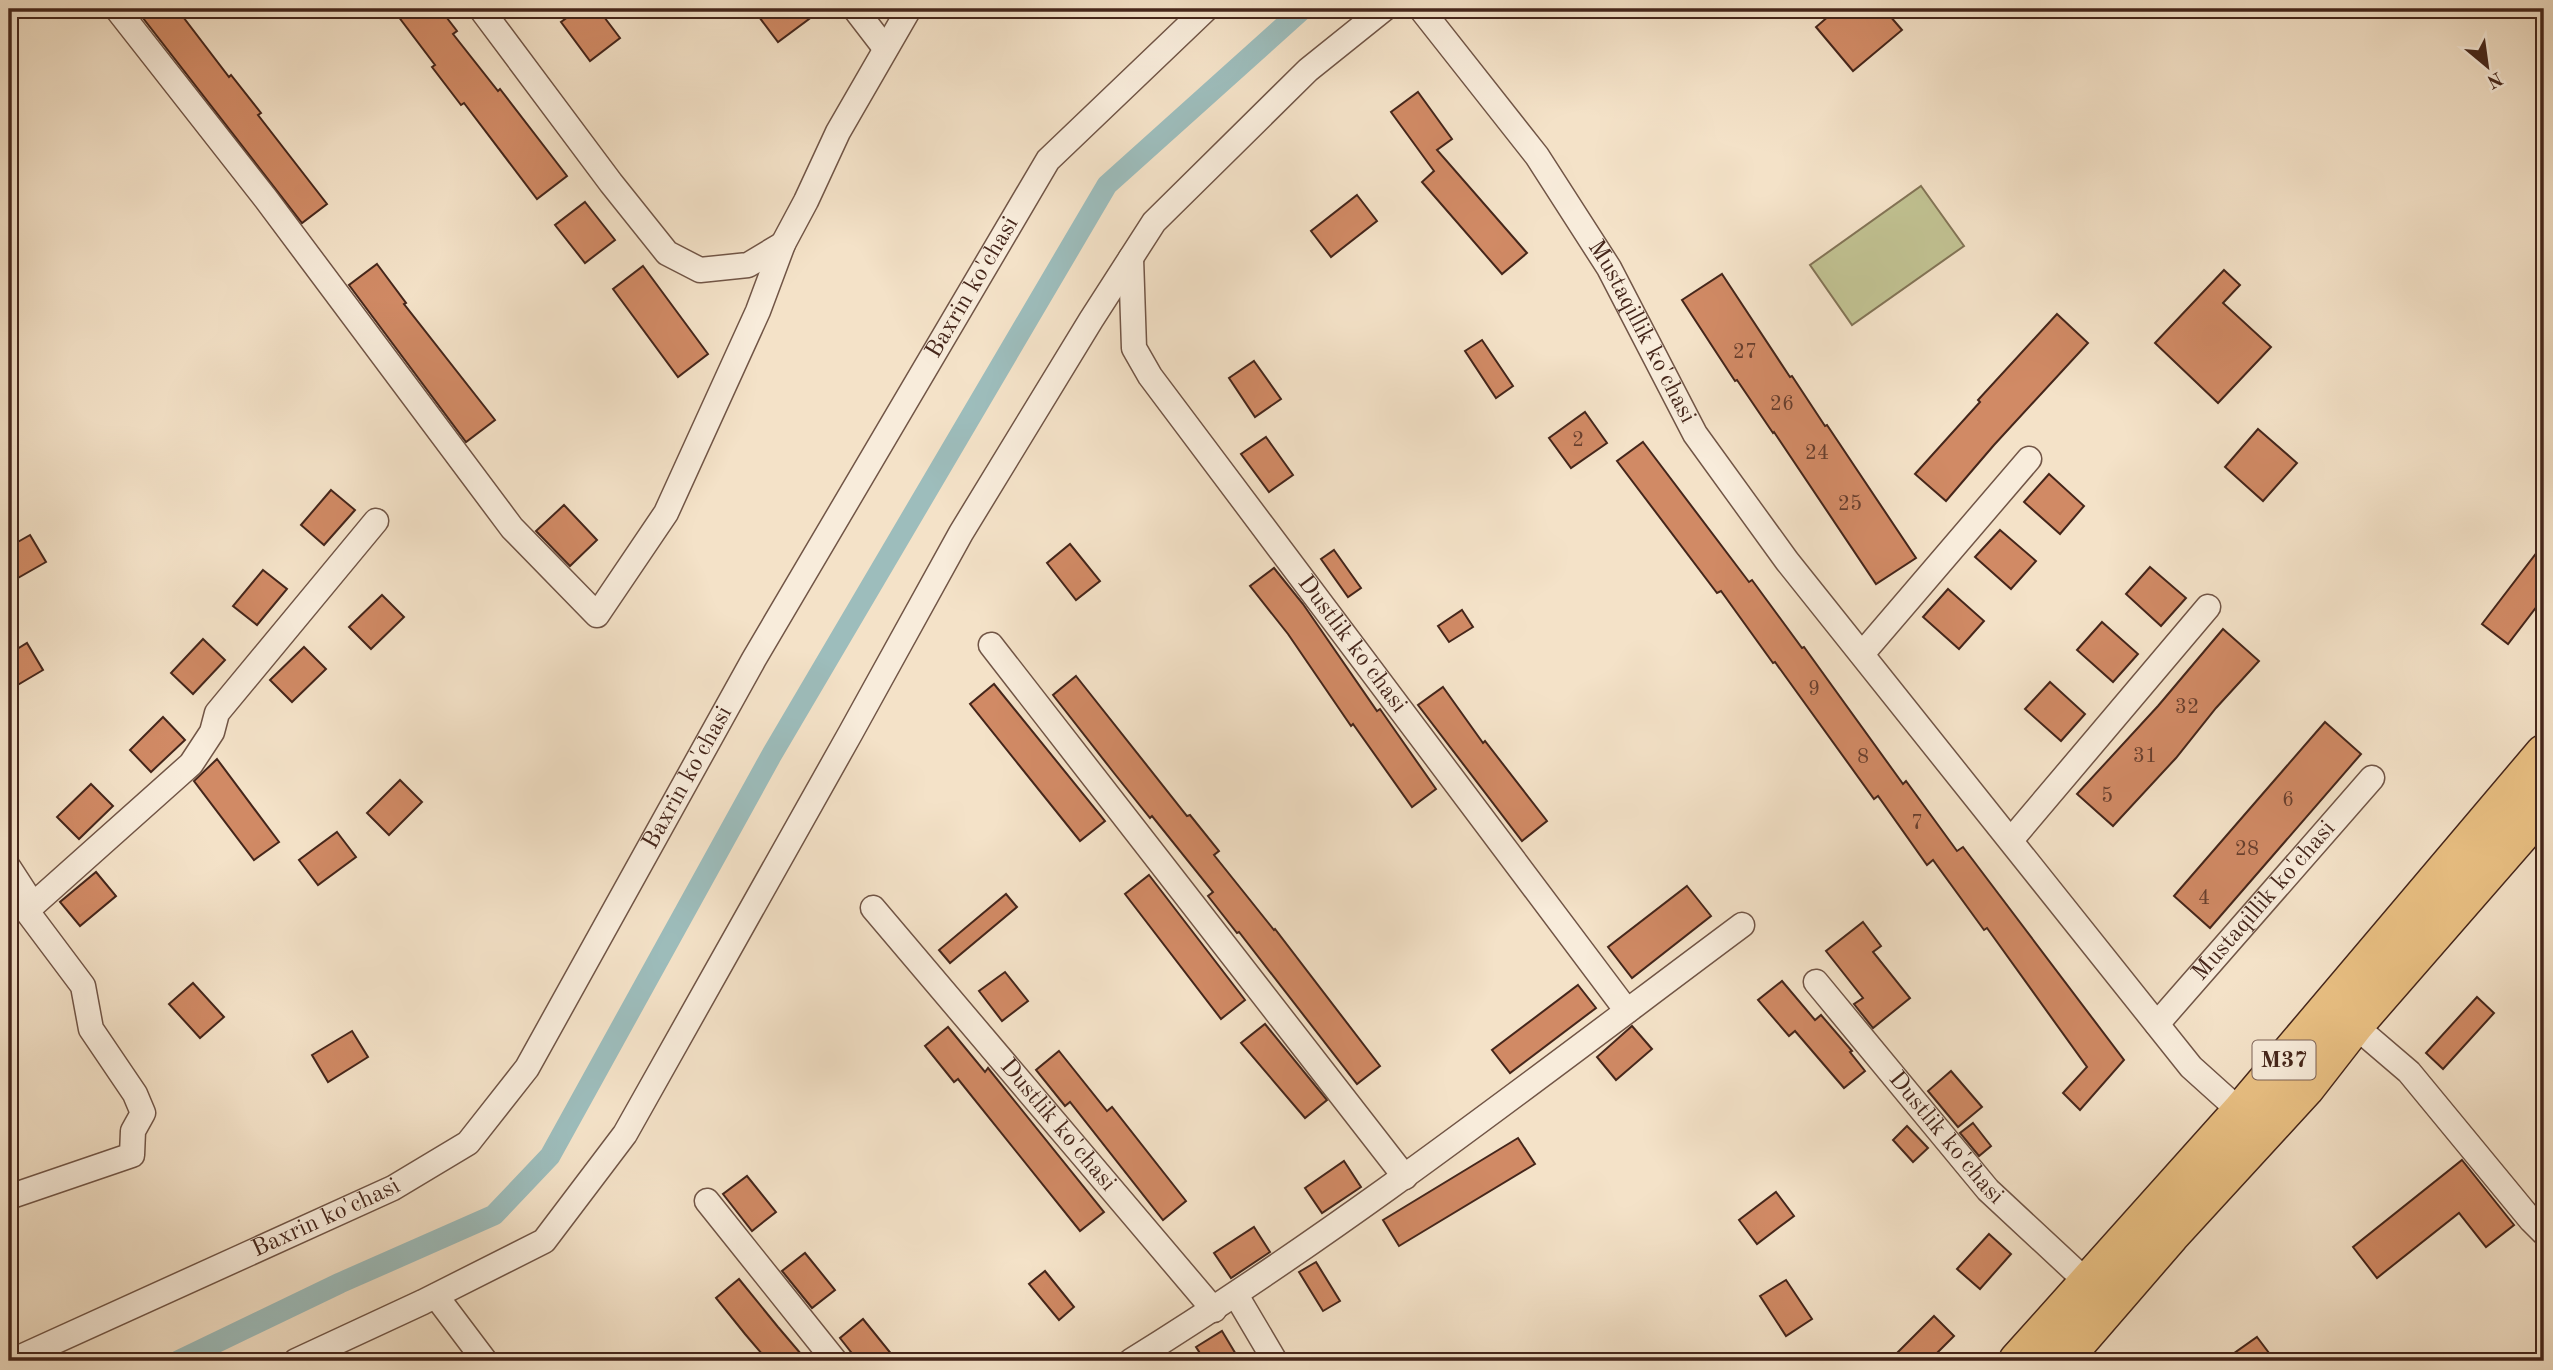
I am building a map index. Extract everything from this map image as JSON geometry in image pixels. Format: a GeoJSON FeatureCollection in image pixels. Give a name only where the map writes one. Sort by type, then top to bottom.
{"type":"FeatureCollection","features":[{"type":"Feature","properties":{"kind":"highway","name":"M37"},"geometry":{"type":"LineString","coordinates":[[2018,1361],[2241,1112],[2544,754]]}},
{"type":"Feature","properties":{"kind":"highway","name":"M37"},"geometry":{"type":"LineString","coordinates":[[2062,1361],[2170,1235],[2305,1088],[2354,1025],[2544,807]]}},
{"type":"Feature","properties":{"kind":"street"},"geometry":{"type":"LineString","coordinates":[[117,9],[266,199],[513,528],[597,615],[666,513],[727,382],[783,244],[838,132],[909,9]]}},
{"type":"Feature","properties":{"kind":"street"},"geometry":{"type":"LineString","coordinates":[[481,9],[667,253],[700,270],[748,265],[783,244]]}},
{"type":"Feature","properties":{"kind":"street"},"geometry":{"type":"LineString","coordinates":[[855,9],[885,48]]}},
{"type":"Feature","properties":{"kind":"street","name":"Baxrin ko'chasi"},"geometry":{"type":"LineString","coordinates":[[12,1361],[393,1188],[468,1143],[527,1068],[754,659],[1048,160],[1206,9]]}},
{"type":"Feature","properties":{"kind":"street"},"geometry":{"type":"LineString","coordinates":[[296,1361],[436,1296],[544,1241],[625,1134],[961,533],[1154,222],[1308,70],[1384,9]]}},
{"type":"Feature","properties":{"kind":"street","name":"Mustaqillik ko'chasi"},"geometry":{"type":"LineString","coordinates":[[1421,9],[1537,156],[1609,268],[1695,434],[1787,561],[2191,1067],[2241,1112]]}},
{"type":"Feature","properties":{"kind":"street","name":"Dustlik ko'chasi"},"geometry":{"type":"LineString","coordinates":[[1131,258],[1134,348],[1150,376],[1627,1011]]}},
{"type":"Feature","properties":{"kind":"street"},"geometry":{"type":"LineString","coordinates":[[1862,654],[2029,459]]}},
{"type":"Feature","properties":{"kind":"street"},"geometry":{"type":"LineString","coordinates":[[9,1197],[132,1155],[133,1130],[143,1112],[135,1094],[91,1029],[83,986],[26,910],[191,764],[212,732],[217,713],[376,521]]}},
{"type":"Feature","properties":{"kind":"street"},"geometry":{"type":"LineString","coordinates":[[2011,840],[2208,607]]}},
{"type":"Feature","properties":{"kind":"street"},"geometry":{"type":"LineString","coordinates":[[991,645],[1405,1177]]}},
{"type":"Feature","properties":{"kind":"street","name":"Mustaqillik ko'chasi"},"geometry":{"type":"LineString","coordinates":[[2157,1024],[2372,778]]}},
{"type":"Feature","properties":{"kind":"street"},"geometry":{"type":"LineString","coordinates":[[9,869],[33,905]]}},
{"type":"Feature","properties":{"kind":"street","name":"Dustlik ko'chasi"},"geometry":{"type":"LineString","coordinates":[[873,908],[1214,1310]]}},
{"type":"Feature","properties":{"kind":"street"},"geometry":{"type":"LineString","coordinates":[[1131,1361],[1214,1310],[1405,1177],[1742,925]]}},
{"type":"Feature","properties":{"kind":"street","name":"Dustlik ko'chasi"},"geometry":{"type":"LineString","coordinates":[[1816,982],[1988,1190],[2088,1283]]}},
{"type":"Feature","properties":{"kind":"street"},"geometry":{"type":"LineString","coordinates":[[2354,1025],[2409,1072],[2544,1233]]}},
{"type":"Feature","properties":{"kind":"street"},"geometry":{"type":"LineString","coordinates":[[707,1201],[835,1361]]}},
{"type":"Feature","properties":{"kind":"street"},"geometry":{"type":"LineString","coordinates":[[1236,1295],[1275,1361]]}},
{"type":"Feature","properties":{"kind":"street"},"geometry":{"type":"LineString","coordinates":[[436,1296],[485,1361]]}},
{"type":"Feature","properties":{"kind":"green space"},"geometry":{"type":"Polygon","coordinates":[[[1921,186],[1964,246],[1852,325],[1810,265],[1921,186]]]}},
{"type":"Feature","properties":{"kind":"building"},"geometry":{"type":"Polygon","coordinates":[[[136,9],[177,9],[229,77],[231,75],[261,113],[258,115],[327,204],[302,223],[136,9]]]}},
{"type":"Feature","properties":{"kind":"building"},"geometry":{"type":"Polygon","coordinates":[[[408,9],[440,9],[457,31],[453,34],[498,91],[500,89],[567,176],[537,199],[464,103],[461,105],[432,67],[435,65],[398,16],[408,9]]]}},
{"type":"Feature","properties":{"kind":"building"},"geometry":{"type":"Polygon","coordinates":[[[579,9],[598,9],[620,38],[590,61],[561,22],[579,9]]]}},
{"type":"Feature","properties":{"kind":"building"},"geometry":{"type":"Polygon","coordinates":[[[753,9],[801,9],[809,19],[778,42],[753,9]]]}},
{"type":"Feature","properties":{"kind":"building"},"geometry":{"type":"Polygon","coordinates":[[[1837,9],[1884,9],[1902,30],[1853,71],[1816,27],[1837,9]]]}},
{"type":"Feature","properties":{"kind":"building"},"geometry":{"type":"Polygon","coordinates":[[[1418,92],[1452,139],[1437,150],[1527,253],[1502,274],[1422,182],[1434,171],[1391,112],[1418,92]]]}},
{"type":"Feature","properties":{"kind":"building"},"geometry":{"type":"Polygon","coordinates":[[[1357,195],[1377,221],[1331,257],[1311,231],[1357,195]]]}},
{"type":"Feature","properties":{"kind":"building"},"geometry":{"type":"Polygon","coordinates":[[[585,202],[615,240],[585,263],[555,225],[585,202]]]}},
{"type":"Feature","properties":{"kind":"building"},"geometry":{"type":"Polygon","coordinates":[[[377,264],[406,303],[404,304],[495,420],[466,442],[349,285],[377,264]]]}},
{"type":"Feature","properties":{"kind":"building"},"geometry":{"type":"Polygon","coordinates":[[[643,266],[708,354],[678,377],[613,289],[643,266]]]}},
{"type":"Feature","properties":{"kind":"building"},"geometry":{"type":"Polygon","coordinates":[[[2224,270],[2240,285],[2223,303],[2271,347],[2218,403],[2155,343],[2224,270]]]}},
{"type":"Feature","properties":{"kind":"building"},"geometry":{"type":"Polygon","coordinates":[[[1722,274],[1916,558],[1876,584],[1682,300],[1722,274]]]}},
{"type":"Feature","properties":{"kind":"building"},"geometry":{"type":"Polygon","coordinates":[[[2057,314],[2088,343],[1946,501],[1915,474],[2057,314]]]}},
{"type":"Feature","properties":{"kind":"building"},"geometry":{"type":"Polygon","coordinates":[[[1482,340],[1513,386],[1496,398],[1465,351],[1482,340]]]}},
{"type":"Feature","properties":{"kind":"building"},"geometry":{"type":"Polygon","coordinates":[[[1254,361],[1281,399],[1255,417],[1229,378],[1254,361]]]}},
{"type":"Feature","properties":{"kind":"building"},"geometry":{"type":"Polygon","coordinates":[[[1585,412],[1607,443],[1571,468],[1549,438],[1585,412]]]}},
{"type":"Feature","properties":{"kind":"building"},"geometry":{"type":"Polygon","coordinates":[[[2258,429],[2297,463],[2263,501],[2225,467],[2258,429]]]}},
{"type":"Feature","properties":{"kind":"building"},"geometry":{"type":"Polygon","coordinates":[[[1266,437],[1293,475],[1269,492],[1241,454],[1266,437]]]}},
{"type":"Feature","properties":{"kind":"building"},"geometry":{"type":"Polygon","coordinates":[[[1643,442],[1749,582],[1752,580],[1802,648],[1804,647],[1903,784],[1906,781],[1957,851],[1963,847],[2124,1060],[2080,1110],[2063,1093],[2087,1067],[1987,928],[1984,930],[1933,860],[1927,865],[1878,796],[1874,799],[1775,662],[1773,663],[1721,591],[1717,593],[1617,461],[1643,442]]]}},
{"type":"Feature","properties":{"kind":"building"},"geometry":{"type":"Polygon","coordinates":[[[2049,474],[2084,506],[2060,534],[2024,502],[2049,474]]]}},
{"type":"Feature","properties":{"kind":"building"},"geometry":{"type":"Polygon","coordinates":[[[331,490],[355,510],[324,545],[301,525],[331,490]]]}},
{"type":"Feature","properties":{"kind":"building"},"geometry":{"type":"Polygon","coordinates":[[[564,505],[597,540],[570,566],[536,531],[564,505]]]}},
{"type":"Feature","properties":{"kind":"building"},"geometry":{"type":"Polygon","coordinates":[[[2000,530],[2036,561],[2011,589],[1975,557],[2000,530]]]}},
{"type":"Feature","properties":{"kind":"building"},"geometry":{"type":"Polygon","coordinates":[[[30,535],[46,562],[9,583],[9,547],[30,535]]]}},
{"type":"Feature","properties":{"kind":"building"},"geometry":{"type":"Polygon","coordinates":[[[2544,543],[2544,597],[2508,644],[2482,624],[2544,543]]]}},
{"type":"Feature","properties":{"kind":"building"},"geometry":{"type":"Polygon","coordinates":[[[1070,544],[1100,581],[1076,600],[1047,563],[1070,544]]]}},
{"type":"Feature","properties":{"kind":"building"},"geometry":{"type":"Polygon","coordinates":[[[1334,550],[1361,588],[1348,597],[1321,559],[1334,550]]]}},
{"type":"Feature","properties":{"kind":"building"},"geometry":{"type":"Polygon","coordinates":[[[2150,567],[2186,598],[2161,626],[2126,594],[2150,567]]]}},
{"type":"Feature","properties":{"kind":"building"},"geometry":{"type":"Polygon","coordinates":[[[1274,568],[1303,604],[1377,711],[1380,709],[1436,789],[1412,807],[1353,724],[1351,726],[1288,634],[1250,586],[1274,568]]]}},
{"type":"Feature","properties":{"kind":"building"},"geometry":{"type":"Polygon","coordinates":[[[263,570],[287,589],[257,625],[233,606],[263,570]]]}},
{"type":"Feature","properties":{"kind":"building"},"geometry":{"type":"Polygon","coordinates":[[[1948,589],[1984,621],[1959,649],[1923,617],[1948,589]]]}},
{"type":"Feature","properties":{"kind":"building"},"geometry":{"type":"Polygon","coordinates":[[[382,595],[404,617],[371,649],[349,627],[382,595]]]}},
{"type":"Feature","properties":{"kind":"building"},"geometry":{"type":"Polygon","coordinates":[[[1462,610],[1473,627],[1449,642],[1438,626],[1462,610]]]}},
{"type":"Feature","properties":{"kind":"building"},"geometry":{"type":"Polygon","coordinates":[[[2102,622],[2138,654],[2113,682],[2077,650],[2102,622]]]}},
{"type":"Feature","properties":{"kind":"building"},"geometry":{"type":"Polygon","coordinates":[[[2223,629],[2259,661],[2216,708],[2176,758],[2113,826],[2077,794],[2158,706],[2223,629]]]}},
{"type":"Feature","properties":{"kind":"building"},"geometry":{"type":"Polygon","coordinates":[[[203,639],[225,660],[193,694],[171,673],[203,639]]]}},
{"type":"Feature","properties":{"kind":"building"},"geometry":{"type":"Polygon","coordinates":[[[27,643],[43,670],[9,690],[9,654],[27,643]]]}},
{"type":"Feature","properties":{"kind":"building"},"geometry":{"type":"Polygon","coordinates":[[[304,647],[326,669],[292,702],[270,680],[304,647]]]}},
{"type":"Feature","properties":{"kind":"building"},"geometry":{"type":"Polygon","coordinates":[[[1076,676],[1187,816],[1190,815],[1219,851],[1214,855],[1275,929],[1380,1066],[1357,1084],[1208,896],[1213,892],[1152,816],[1150,818],[1053,695],[1076,676]]]}},
{"type":"Feature","properties":{"kind":"building"},"geometry":{"type":"Polygon","coordinates":[[[2050,682],[2085,714],[2061,741],[2025,709],[2050,682]]]}},
{"type":"Feature","properties":{"kind":"building"},"geometry":{"type":"Polygon","coordinates":[[[994,684],[1105,821],[1080,841],[970,704],[994,684]]]}},
{"type":"Feature","properties":{"kind":"building"},"geometry":{"type":"Polygon","coordinates":[[[1443,687],[1483,743],[1485,741],[1547,821],[1522,841],[1418,705],[1443,687]]]}},
{"type":"Feature","properties":{"kind":"building"},"geometry":{"type":"Polygon","coordinates":[[[163,717],[185,740],[151,772],[130,750],[163,717]]]}},
{"type":"Feature","properties":{"kind":"building"},"geometry":{"type":"Polygon","coordinates":[[[2325,722],[2361,754],[2210,928],[2174,896],[2325,722]]]}},
{"type":"Feature","properties":{"kind":"building"},"geometry":{"type":"Polygon","coordinates":[[[217,759],[279,842],[254,860],[194,781],[217,759]]]}},
{"type":"Feature","properties":{"kind":"building"},"geometry":{"type":"Polygon","coordinates":[[[400,780],[422,802],[389,835],[367,813],[400,780]]]}},
{"type":"Feature","properties":{"kind":"building"},"geometry":{"type":"Polygon","coordinates":[[[91,784],[113,806],[79,839],[57,817],[91,784]]]}},
{"type":"Feature","properties":{"kind":"building"},"geometry":{"type":"Polygon","coordinates":[[[337,832],[356,857],[318,885],[299,860],[337,832]]]}},
{"type":"Feature","properties":{"kind":"building"},"geometry":{"type":"Polygon","coordinates":[[[96,872],[116,896],[80,926],[60,902],[96,872]]]}},
{"type":"Feature","properties":{"kind":"building"},"geometry":{"type":"Polygon","coordinates":[[[1149,875],[1245,1000],[1221,1019],[1125,894],[1149,875]]]}},
{"type":"Feature","properties":{"kind":"building"},"geometry":{"type":"Polygon","coordinates":[[[1687,886],[1711,916],[1632,978],[1608,947],[1687,886]]]}},
{"type":"Feature","properties":{"kind":"building"},"geometry":{"type":"Polygon","coordinates":[[[1006,894],[1017,907],[950,963],[939,950],[1006,894]]]}},
{"type":"Feature","properties":{"kind":"building"},"geometry":{"type":"Polygon","coordinates":[[[1863,922],[1881,946],[1873,952],[1910,998],[1873,1028],[1854,1004],[1863,998],[1826,951],[1863,922]]]}},
{"type":"Feature","properties":{"kind":"building"},"geometry":{"type":"Polygon","coordinates":[[[1005,972],[1028,1001],[1002,1021],[979,991],[1005,972]]]}},
{"type":"Feature","properties":{"kind":"building"},"geometry":{"type":"Polygon","coordinates":[[[1782,981],[1815,1020],[1821,1015],[1852,1051],[1850,1052],[1865,1071],[1844,1088],[1795,1031],[1789,1036],[1758,1000],[1782,981]]]}},
{"type":"Feature","properties":{"kind":"building"},"geometry":{"type":"Polygon","coordinates":[[[193,983],[224,1017],[200,1038],[169,1004],[193,983]]]}},
{"type":"Feature","properties":{"kind":"building"},"geometry":{"type":"Polygon","coordinates":[[[1578,985],[1596,1008],[1510,1073],[1492,1050],[1578,985]]]}},
{"type":"Feature","properties":{"kind":"building"},"geometry":{"type":"Polygon","coordinates":[[[2477,997],[2494,1013],[2443,1069],[2426,1053],[2477,997]]]}},
{"type":"Feature","properties":{"kind":"building"},"geometry":{"type":"Polygon","coordinates":[[[1265,1024],[1327,1100],[1305,1118],[1241,1043],[1265,1024]]]}},
{"type":"Feature","properties":{"kind":"building"},"geometry":{"type":"Polygon","coordinates":[[[1632,1026],[1652,1049],[1616,1080],[1597,1057],[1632,1026]]]}},
{"type":"Feature","properties":{"kind":"building"},"geometry":{"type":"Polygon","coordinates":[[[948,1027],[985,1072],[988,1068],[1104,1212],[1080,1231],[958,1079],[954,1082],[925,1046],[948,1027]]]}},
{"type":"Feature","properties":{"kind":"building"},"geometry":{"type":"Polygon","coordinates":[[[352,1031],[368,1057],[328,1082],[312,1055],[352,1031]]]}},
{"type":"Feature","properties":{"kind":"building"},"geometry":{"type":"Polygon","coordinates":[[[1059,1051],[1107,1111],[1112,1107],[1186,1201],[1163,1220],[1070,1102],[1065,1106],[1036,1070],[1059,1051]]]}},
{"type":"Feature","properties":{"kind":"building"},"geometry":{"type":"Polygon","coordinates":[[[1951,1071],[1982,1107],[1958,1127],[1928,1091],[1951,1071]]]}},
{"type":"Feature","properties":{"kind":"building"},"geometry":{"type":"Polygon","coordinates":[[[1973,1123],[1991,1146],[1979,1156],[1960,1133],[1973,1123]]]}},
{"type":"Feature","properties":{"kind":"building"},"geometry":{"type":"Polygon","coordinates":[[[1907,1126],[1928,1148],[1913,1162],[1893,1140],[1907,1126]]]}},
{"type":"Feature","properties":{"kind":"building"},"geometry":{"type":"Polygon","coordinates":[[[1518,1138],[1535,1164],[1399,1246],[1383,1220],[1518,1138]]]}},
{"type":"Feature","properties":{"kind":"building"},"geometry":{"type":"Polygon","coordinates":[[[2462,1160],[2514,1225],[2486,1247],[2459,1213],[2377,1278],[2353,1247],[2462,1160]]]}},
{"type":"Feature","properties":{"kind":"building"},"geometry":{"type":"Polygon","coordinates":[[[1344,1161],[1361,1187],[1322,1213],[1305,1188],[1344,1161]]]}},
{"type":"Feature","properties":{"kind":"building"},"geometry":{"type":"Polygon","coordinates":[[[747,1176],[776,1212],[752,1231],[723,1194],[747,1176]]]}},
{"type":"Feature","properties":{"kind":"building"},"geometry":{"type":"Polygon","coordinates":[[[1776,1192],[1794,1216],[1757,1244],[1739,1220],[1776,1192]]]}},
{"type":"Feature","properties":{"kind":"building"},"geometry":{"type":"Polygon","coordinates":[[[1254,1227],[1270,1252],[1231,1278],[1214,1253],[1254,1227]]]}},
{"type":"Feature","properties":{"kind":"building"},"geometry":{"type":"Polygon","coordinates":[[[1989,1234],[2011,1254],[1980,1289],[1957,1269],[1989,1234]]]}},
{"type":"Feature","properties":{"kind":"building"},"geometry":{"type":"Polygon","coordinates":[[[805,1253],[835,1290],[812,1308],[782,1271],[805,1253]]]}},
{"type":"Feature","properties":{"kind":"building"},"geometry":{"type":"Polygon","coordinates":[[[1316,1262],[1340,1301],[1323,1311],[1299,1272],[1316,1262]]]}},
{"type":"Feature","properties":{"kind":"building"},"geometry":{"type":"Polygon","coordinates":[[[1045,1271],[1074,1307],[1059,1320],[1029,1284],[1045,1271]]]}},
{"type":"Feature","properties":{"kind":"building"},"geometry":{"type":"Polygon","coordinates":[[[739,1279],[807,1361],[768,1361],[745,1334],[716,1298],[739,1279]]]}},
{"type":"Feature","properties":{"kind":"building"},"geometry":{"type":"Polygon","coordinates":[[[1786,1280],[1812,1319],[1786,1336],[1760,1296],[1786,1280]]]}},
{"type":"Feature","properties":{"kind":"building"},"geometry":{"type":"Polygon","coordinates":[[[1934,1316],[1954,1336],[1929,1361],[1889,1361],[1934,1316]]]}},
{"type":"Feature","properties":{"kind":"building"},"geometry":{"type":"Polygon","coordinates":[[[863,1319],[897,1361],[858,1361],[840,1338],[863,1319]]]}},
{"type":"Feature","properties":{"kind":"building"},"geometry":{"type":"Polygon","coordinates":[[[1222,1331],[1240,1361],[1205,1361],[1196,1347],[1222,1331]]]}},
{"type":"Feature","properties":{"kind":"building"},"geometry":{"type":"Polygon","coordinates":[[[2257,1337],[2275,1361],[2223,1361],[2257,1337]]]}},
{"type":"Feature","properties":{"kind":"waterway"},"geometry":{"type":"LineString","coordinates":[[178,1361],[340,1283],[494,1215],[550,1156],[771,756],[1107,185],[1303,9]]}}]}
